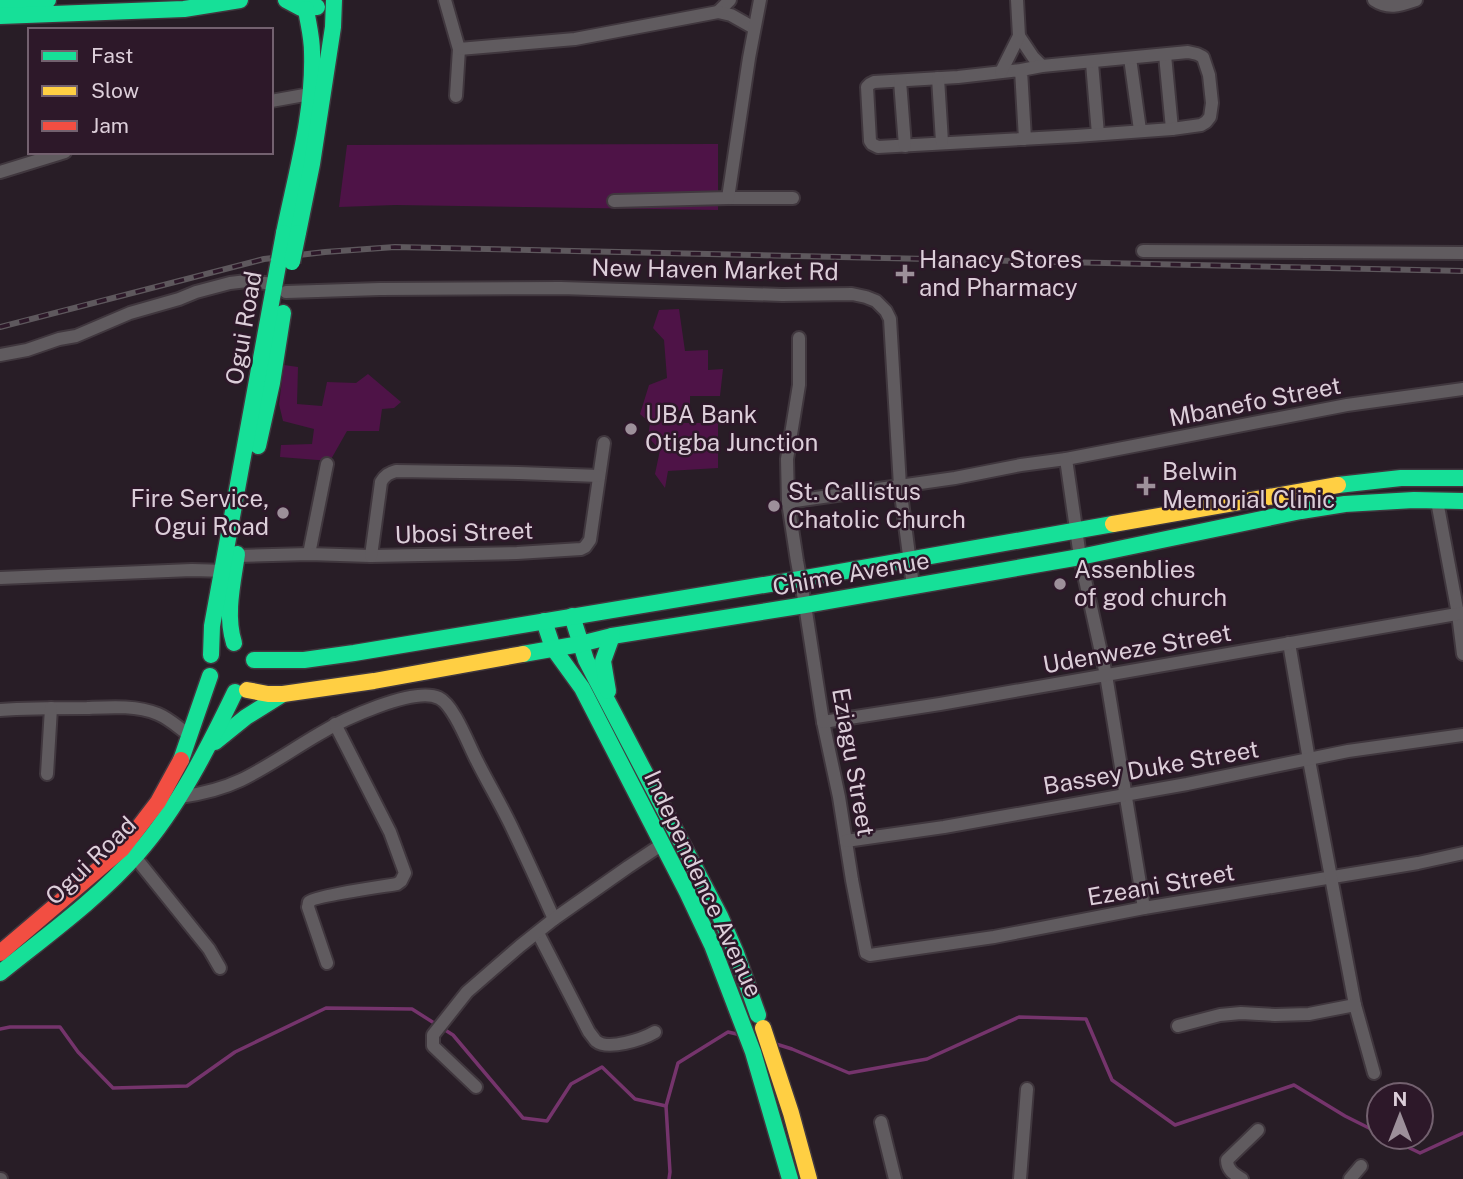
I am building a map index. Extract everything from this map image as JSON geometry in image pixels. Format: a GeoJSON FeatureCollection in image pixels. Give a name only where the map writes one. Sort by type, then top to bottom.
{"type":"FeatureCollection","features":[{"type":"Feature","properties":{"kind":"main road"},"geometry":{"type":"LineString","coordinates":[[0,1],[48,0]]}},
{"type":"Feature","properties":{"kind":"main road"},"geometry":{"type":"LineString","coordinates":[[0,16],[141,6],[184,9],[240,0]]}},
{"type":"Feature","properties":{"kind":"main road"},"geometry":{"type":"LineString","coordinates":[[286,0],[298,8],[306,9],[332,0]]}},
{"type":"Feature","properties":{"kind":"main road","name":"Ogui Road"},"geometry":{"type":"LineString","coordinates":[[291,233],[312,164],[333,27],[332,0]]}},
{"type":"Feature","properties":{"kind":"main road","name":"Ogui Road"},"geometry":{"type":"LineString","coordinates":[[211,655],[212,626],[231,566],[291,233],[310,94],[312,48],[306,9]]}},
{"type":"Feature","properties":{"kind":"main road","name":"Chime Avenue"},"geometry":{"type":"LineString","coordinates":[[254,660],[286,661],[332,657],[1344,484],[1392,478],[1463,478]]}},
{"type":"Feature","properties":{"kind":"main road","name":"Chime Avenue"},"geometry":{"type":"LineString","coordinates":[[241,691],[283,694],[362,683],[612,636],[805,606],[1080,557],[1334,506],[1389,500],[1463,501]]}},
{"type":"Feature","properties":{"kind":"main road","name":"Ogui Road"},"geometry":{"type":"LineString","coordinates":[[231,566],[230,622],[233,643]]}},
{"type":"Feature","properties":{"kind":"main road","name":"Independence Avenue"},"geometry":{"type":"LineString","coordinates":[[572,617],[586,660],[720,916],[736,953],[772,1055],[809,1179]]}},
{"type":"Feature","properties":{"kind":"main road","name":"Independence Avenue"},"geometry":{"type":"LineString","coordinates":[[544,621],[553,648],[582,688],[712,944],[740,1015],[790,1179]]}},
{"type":"Feature","properties":{"kind":"main road"},"geometry":{"type":"LineString","coordinates":[[610,706],[603,660],[612,636]]}},
{"type":"Feature","properties":{"kind":"main road"},"geometry":{"type":"LineString","coordinates":[[233,643],[245,649],[254,660],[256,672],[253,682],[241,691],[227,691],[209,676],[211,655],[233,643]]}},
{"type":"Feature","properties":{"kind":"main road"},"geometry":{"type":"LineString","coordinates":[[445,668],[474,669],[544,664],[558,669],[582,688]]}},
{"type":"Feature","properties":{"kind":"main road","name":"Ogui Road"},"geometry":{"type":"LineString","coordinates":[[0,953],[121,849],[158,802],[181,760],[209,676]]}},
{"type":"Feature","properties":{"kind":"main road","name":"Ogui Road"},"geometry":{"type":"LineString","coordinates":[[0,973],[135,857],[180,797],[241,691]]}},
{"type":"Feature","properties":{"kind":"main road"},"geometry":{"type":"LineString","coordinates":[[209,747],[246,717],[283,694]]}},
{"type":"Feature","properties":{"kind":"street"},"geometry":{"type":"LineString","coordinates":[[445,0],[459,49],[456,96]]}},
{"type":"Feature","properties":{"kind":"street"},"geometry":{"type":"LineString","coordinates":[[718,12],[730,0]]}},
{"type":"Feature","properties":{"kind":"street"},"geometry":{"type":"LineString","coordinates":[[728,198],[760,0]]}},
{"type":"Feature","properties":{"kind":"street"},"geometry":{"type":"LineString","coordinates":[[1001,72],[1019,36],[1017,0]]}},
{"type":"Feature","properties":{"kind":"street"},"geometry":{"type":"LineString","coordinates":[[1374,0],[1390,6],[1416,0]]}},
{"type":"Feature","properties":{"kind":"street"},"geometry":{"type":"LineString","coordinates":[[459,49],[575,39],[718,12],[731,15],[754,27]]}},
{"type":"Feature","properties":{"kind":"street"},"geometry":{"type":"LineString","coordinates":[[1019,36],[1042,66]]}},
{"type":"Feature","properties":{"kind":"street"},"geometry":{"type":"LineString","coordinates":[[1188,52],[1197,54],[1203,57],[1209,75],[1212,103],[1210,117],[1200,125],[1172,129],[905,146],[878,147],[870,141],[867,87],[874,82],[1092,62],[1188,52]]}},
{"type":"Feature","properties":{"kind":"street"},"geometry":{"type":"LineString","coordinates":[[1165,55],[1172,129]]}},
{"type":"Feature","properties":{"kind":"street"},"geometry":{"type":"LineString","coordinates":[[1130,58],[1140,130]]}},
{"type":"Feature","properties":{"kind":"street"},"geometry":{"type":"LineString","coordinates":[[1092,62],[1098,134]]}},
{"type":"Feature","properties":{"kind":"street"},"geometry":{"type":"LineString","coordinates":[[1021,70],[1026,139]]}},
{"type":"Feature","properties":{"kind":"street"},"geometry":{"type":"LineString","coordinates":[[938,78],[942,142]]}},
{"type":"Feature","properties":{"kind":"street"},"geometry":{"type":"LineString","coordinates":[[900,81],[905,146]]}},
{"type":"Feature","properties":{"kind":"street"},"geometry":{"type":"LineString","coordinates":[[273,102],[310,94]]}},
{"type":"Feature","properties":{"kind":"street"},"geometry":{"type":"LineString","coordinates":[[0,172],[58,154]]}},
{"type":"Feature","properties":{"kind":"street"},"geometry":{"type":"LineString","coordinates":[[614,201],[793,198]]}},
{"type":"Feature","properties":{"kind":"street"},"geometry":{"type":"LineString","coordinates":[[1143,251],[1463,253]]}},
{"type":"Feature","properties":{"kind":"street","name":"New Haven Market Rd"},"geometry":{"type":"LineString","coordinates":[[0,355],[76,336],[130,313],[196,292],[247,281],[280,288],[561,288],[866,297],[876,301],[890,319],[900,485],[914,586]]}},
{"type":"Feature","properties":{"kind":"street"},"geometry":{"type":"LineString","coordinates":[[799,338],[799,385],[787,459],[789,502],[800,579]]}},
{"type":"Feature","properties":{"kind":"street","name":"Mbanefo Street"},"geometry":{"type":"LineString","coordinates":[[789,502],[1066,459],[1347,405],[1458,389]]}},
{"type":"Feature","properties":{"kind":"street","name":"Ubosi Street"},"geometry":{"type":"LineString","coordinates":[[0,578],[231,566],[309,554],[371,556],[581,549],[586,547],[590,540],[604,443]]}},
{"type":"Feature","properties":{"kind":"street"},"geometry":{"type":"LineString","coordinates":[[1066,459],[1080,557],[1106,675],[1144,908]]}},
{"type":"Feature","properties":{"kind":"street"},"geometry":{"type":"LineString","coordinates":[[309,554],[327,464]]}},
{"type":"Feature","properties":{"kind":"street"},"geometry":{"type":"LineString","coordinates":[[371,556],[381,482],[389,472],[599,476]]}},
{"type":"Feature","properties":{"kind":"street"},"geometry":{"type":"LineString","coordinates":[[1437,500],[1460,613],[1463,654]]}},
{"type":"Feature","properties":{"kind":"street","name":"Eziagu Street"},"geometry":{"type":"LineString","coordinates":[[800,579],[823,722],[866,953]]}},
{"type":"Feature","properties":{"kind":"street","name":"Udenweze Street"},"geometry":{"type":"LineString","coordinates":[[823,722],[1460,613]]}},
{"type":"Feature","properties":{"kind":"street"},"geometry":{"type":"LineString","coordinates":[[1289,643],[1355,1005],[1374,1073]]}},
{"type":"Feature","properties":{"kind":"street"},"geometry":{"type":"LineString","coordinates":[[180,797],[242,780],[335,724],[359,713],[419,696],[439,698],[447,704],[462,730],[514,831],[554,919]]}},
{"type":"Feature","properties":{"kind":"street"},"geometry":{"type":"LineString","coordinates":[[47,774],[51,708]]}},
{"type":"Feature","properties":{"kind":"street"},"geometry":{"type":"LineString","coordinates":[[0,710],[142,710],[168,719],[189,735]]}},
{"type":"Feature","properties":{"kind":"street"},"geometry":{"type":"LineString","coordinates":[[327,963],[308,907],[311,900],[397,884],[405,873],[390,832],[335,724]]}},
{"type":"Feature","properties":{"kind":"street","name":"Bassey Duke Street"},"geometry":{"type":"LineString","coordinates":[[846,841],[944,827],[1187,784],[1348,751],[1463,735]]}},
{"type":"Feature","properties":{"kind":"street"},"geometry":{"type":"LineString","coordinates":[[476,1087],[433,1046],[435,1032],[443,1021],[467,992],[520,946],[554,919],[661,845]]}},
{"type":"Feature","properties":{"kind":"street","name":"Ezeani Street"},"geometry":{"type":"LineString","coordinates":[[866,953],[874,956],[994,937],[1144,908],[1418,863],[1463,853]]}},
{"type":"Feature","properties":{"kind":"street"},"geometry":{"type":"LineString","coordinates":[[135,857],[209,948],[220,968]]}},
{"type":"Feature","properties":{"kind":"street"},"geometry":{"type":"LineString","coordinates":[[537,933],[595,1040],[616,1044],[636,1041],[655,1032]]}},
{"type":"Feature","properties":{"kind":"street"},"geometry":{"type":"LineString","coordinates":[[1178,1026],[1220,1015],[1309,1014],[1355,1005]]}},
{"type":"Feature","properties":{"kind":"street"},"geometry":{"type":"LineString","coordinates":[[1020,1179],[1027,1089]]}},
{"type":"Feature","properties":{"kind":"street"},"geometry":{"type":"LineString","coordinates":[[881,1122],[895,1179]]}},
{"type":"Feature","properties":{"kind":"street"},"geometry":{"type":"LineString","coordinates":[[1242,1179],[1230,1171],[1227,1160],[1258,1130]]}},
{"type":"Feature","properties":{"kind":"street"},"geometry":{"type":"LineString","coordinates":[[1350,1179],[1360,1167]]}},
{"type":"Feature","properties":{"kind":"shaded area"},"geometry":{"type":"Polygon","coordinates":[[[718,144],[718,210],[395,205],[339,207],[347,145],[718,144]]]}},
{"type":"Feature","properties":{"kind":"shaded area"},"geometry":{"type":"Polygon","coordinates":[[[679,309],[685,351],[708,350],[708,370],[723,369],[720,396],[690,396],[690,410],[671,411],[670,423],[718,423],[718,468],[668,471],[665,488],[655,474],[660,450],[648,437],[650,423],[640,414],[649,385],[667,378],[664,340],[653,328],[659,310],[679,309]]]}},
{"type":"Feature","properties":{"kind":"shaded area"},"geometry":{"type":"Polygon","coordinates":[[[284,365],[298,367],[297,404],[322,406],[327,382],[356,383],[368,374],[401,402],[394,408],[382,409],[379,431],[347,431],[330,461],[280,457],[281,445],[312,444],[314,429],[283,421],[279,404],[284,365]]]}},
{"type":"Feature","properties":{"kind":"waterway"},"geometry":{"type":"LineString","coordinates":[[0,1029],[60,1027],[78,1052],[113,1088],[187,1086],[235,1052],[326,1008],[412,1009],[453,1035],[523,1118],[547,1121],[571,1084],[602,1067],[635,1099],[666,1106]]}},
{"type":"Feature","properties":{"kind":"waterway"},"geometry":{"type":"LineString","coordinates":[[776,1044],[849,1073],[927,1059],[1019,1017],[1086,1019],[1112,1080],[1175,1125],[1294,1085],[1365,1126]]}},
{"type":"Feature","properties":{"kind":"waterway"},"geometry":{"type":"LineString","coordinates":[[669,1179],[666,1106],[678,1063],[728,1032],[741,1035]]}},
{"type":"Feature","properties":{"kind":"waterway"},"geometry":{"type":"LineString","coordinates":[[1435,1146],[1463,1133]]}},
{"type":"Feature","properties":{"kind":"waterway"},"geometry":{"type":"LineString","coordinates":[[1416,1151],[1424,1151]]}},
{"type":"Feature","properties":{"kind":"railway"},"geometry":{"type":"LineString","coordinates":[[0,327],[264,259],[395,247],[1463,271]]}},
{"type":"Feature","properties":{"kind":"traffic: fast"},"geometry":{"type":"LineString","coordinates":[[0,1],[48,0]]}},
{"type":"Feature","properties":{"kind":"traffic: fast"},"geometry":{"type":"LineString","coordinates":[[0,16],[184,9],[240,0]]}},
{"type":"Feature","properties":{"kind":"traffic: fast"},"geometry":{"type":"LineString","coordinates":[[286,0],[301,8],[317,7]]}},
{"type":"Feature","properties":{"kind":"traffic: fast"},"geometry":{"type":"LineString","coordinates":[[298,233],[312,164],[333,27],[334,0]]}},
{"type":"Feature","properties":{"kind":"traffic: fast"},"geometry":{"type":"LineString","coordinates":[[284,233],[310,98],[312,46],[306,9]]}},
{"type":"Feature","properties":{"kind":"traffic: fast"},"geometry":{"type":"LineString","coordinates":[[279,260],[284,233]]}},
{"type":"Feature","properties":{"kind":"traffic: fast"},"geometry":{"type":"LineString","coordinates":[[292,262],[298,233]]}},
{"type":"Feature","properties":{"kind":"traffic: fast"},"geometry":{"type":"LineString","coordinates":[[211,655],[212,626],[279,260]]}},
{"type":"Feature","properties":{"kind":"traffic: fast"},"geometry":{"type":"LineString","coordinates":[[258,446],[272,383],[283,313]]}},
{"type":"Feature","properties":{"kind":"traffic: fast"},"geometry":{"type":"LineString","coordinates":[[1338,485],[1401,478],[1463,478]]}},
{"type":"Feature","properties":{"kind":"traffic: fast"},"geometry":{"type":"LineString","coordinates":[[523,654],[612,636],[1080,557],[1301,511],[1345,504],[1414,500],[1463,501]]}},
{"type":"Feature","properties":{"kind":"traffic: fast"},"geometry":{"type":"LineString","coordinates":[[254,660],[304,660],[354,653],[1113,524]]}},
{"type":"Feature","properties":{"kind":"traffic: fast"},"geometry":{"type":"LineString","coordinates":[[234,643],[230,610],[237,554]]}},
{"type":"Feature","properties":{"kind":"traffic: fast"},"geometry":{"type":"LineString","coordinates":[[572,616],[586,660],[720,916],[758,1015]]}},
{"type":"Feature","properties":{"kind":"traffic: fast"},"geometry":{"type":"LineString","coordinates":[[544,621],[553,648],[582,688],[712,945],[753,1052],[790,1179]]}},
{"type":"Feature","properties":{"kind":"traffic: fast"},"geometry":{"type":"LineString","coordinates":[[608,691],[603,661],[612,636]]}},
{"type":"Feature","properties":{"kind":"traffic: fast"},"geometry":{"type":"LineString","coordinates":[[181,760],[210,676]]}},
{"type":"Feature","properties":{"kind":"traffic: fast"},"geometry":{"type":"LineString","coordinates":[[0,973],[90,901],[138,853],[179,797],[235,692]]}},
{"type":"Feature","properties":{"kind":"traffic: fast"},"geometry":{"type":"LineString","coordinates":[[215,742],[246,717],[283,694]]}},
{"type":"Feature","properties":{"kind":"traffic: slow"},"geometry":{"type":"LineString","coordinates":[[1113,524],[1338,485]]}},
{"type":"Feature","properties":{"kind":"traffic: slow"},"geometry":{"type":"LineString","coordinates":[[247,690],[283,694],[374,681],[523,654]]}},
{"type":"Feature","properties":{"kind":"traffic: slow"},"geometry":{"type":"LineString","coordinates":[[763,1028],[809,1179]]}},
{"type":"Feature","properties":{"kind":"traffic: jam"},"geometry":{"type":"LineString","coordinates":[[0,953],[122,849],[158,802],[181,760]]}},
{"type":"Feature","properties":{"kind":"place","name":"Hanacy Stores and Pharmacy"},"geometry":{"type":"Point","coordinates":[905,274]}},
{"type":"Feature","properties":{"kind":"place","name":"UBA Bank Otigba Junction"},"geometry":{"type":"Point","coordinates":[631,429]}},
{"type":"Feature","properties":{"kind":"place","name":"Belwin Memorial Clinic"},"geometry":{"type":"Point","coordinates":[1146,486]}},
{"type":"Feature","properties":{"kind":"place","name":"St. Callistus Chatolic Church"},"geometry":{"type":"Point","coordinates":[774,506]}},
{"type":"Feature","properties":{"kind":"place","name":"Fire Service, Ogui Road"},"geometry":{"type":"Point","coordinates":[283,513]}},
{"type":"Feature","properties":{"kind":"place","name":"Assenblies of god church"},"geometry":{"type":"Point","coordinates":[1060,584]}}]}
